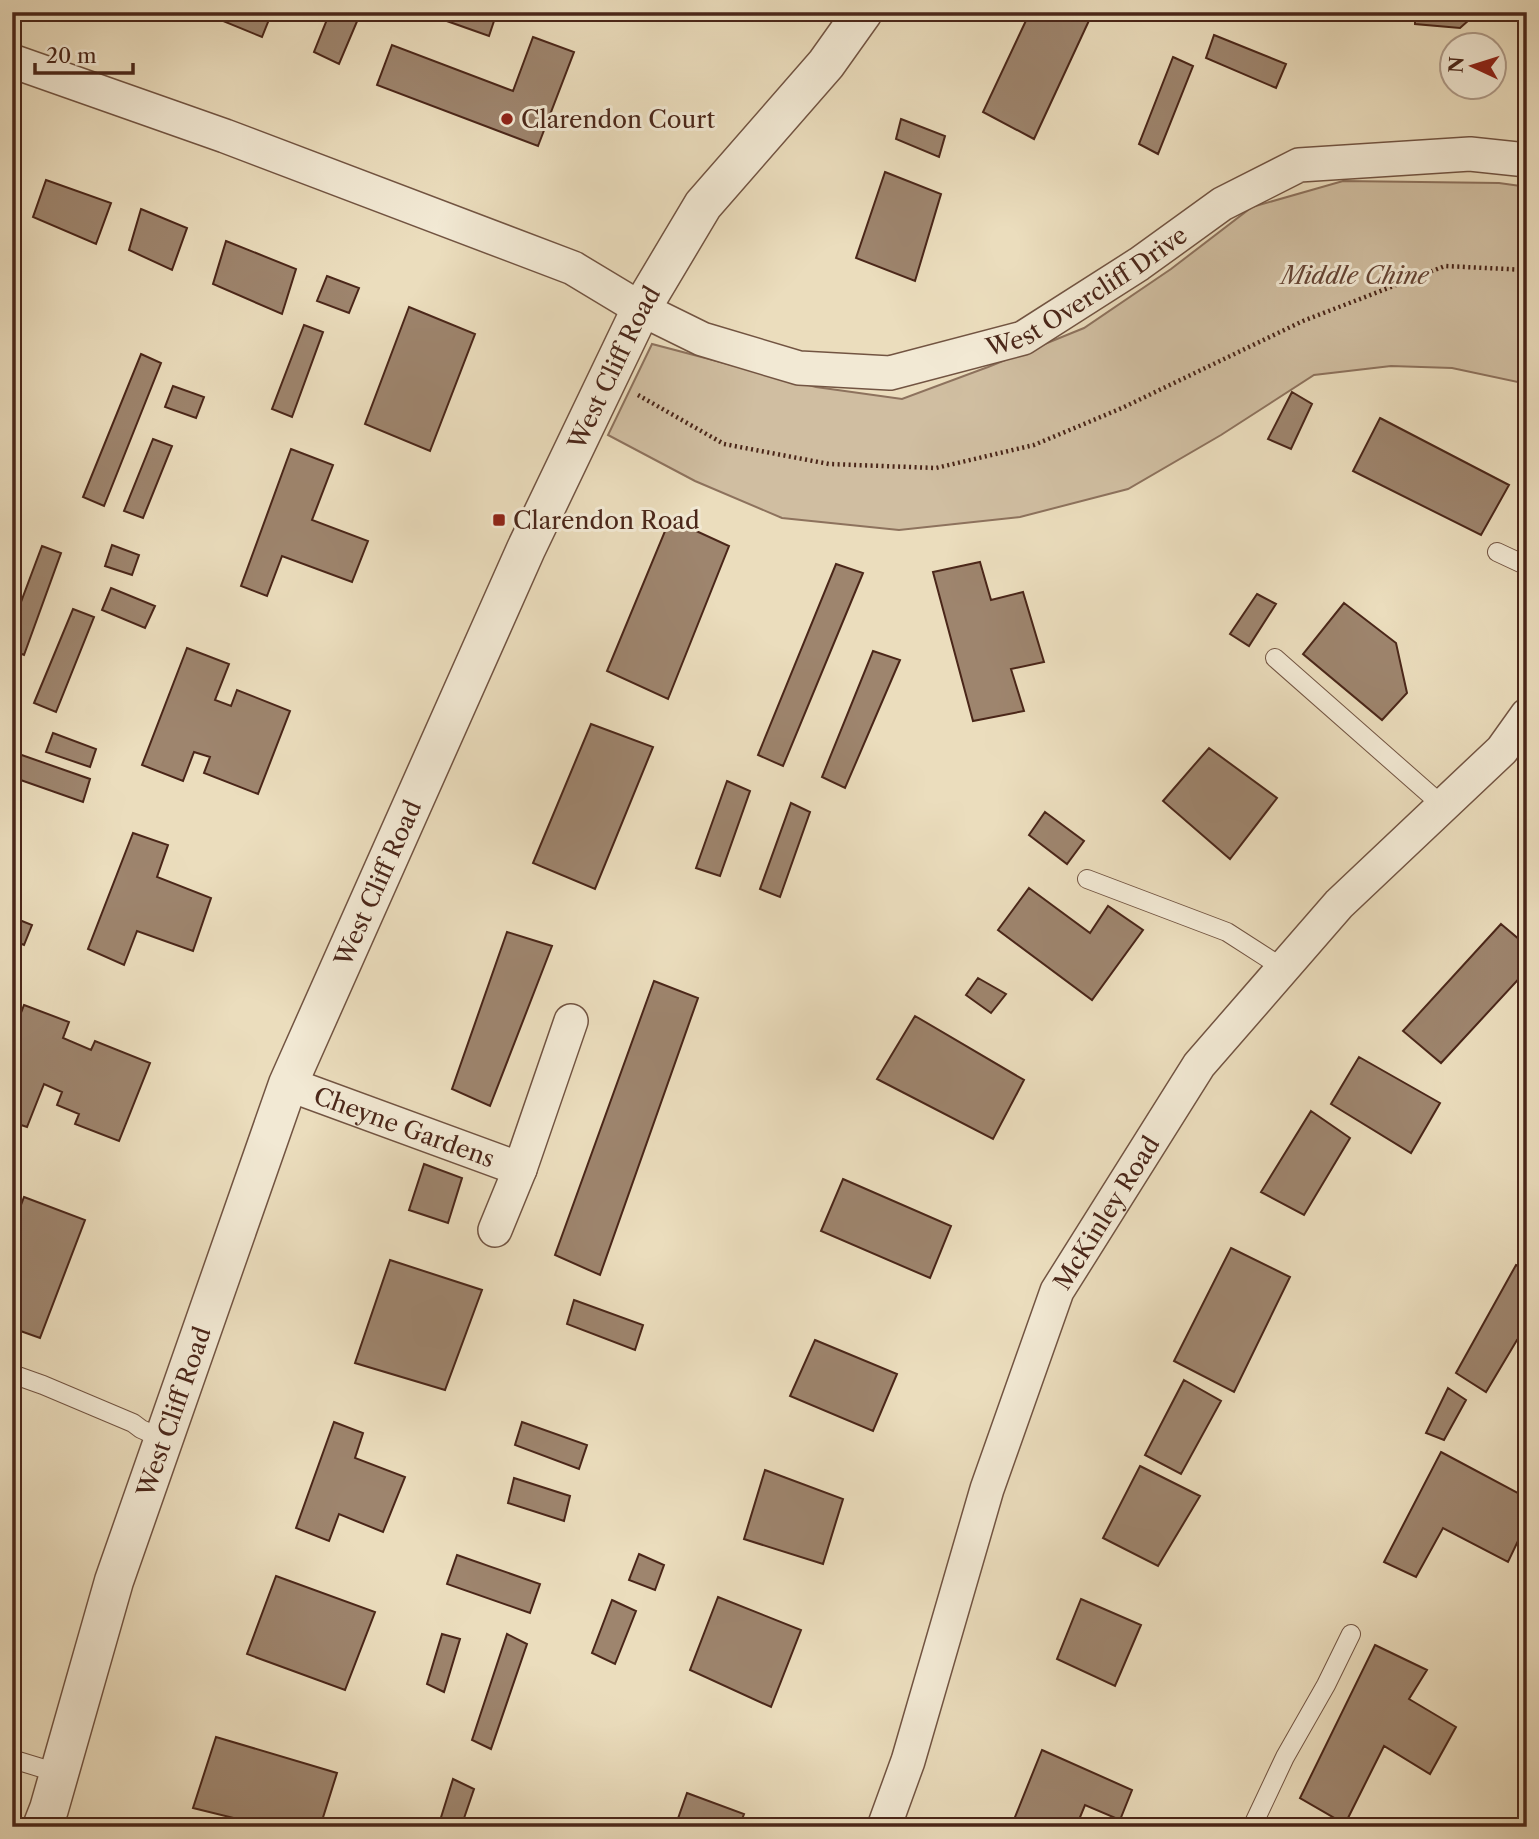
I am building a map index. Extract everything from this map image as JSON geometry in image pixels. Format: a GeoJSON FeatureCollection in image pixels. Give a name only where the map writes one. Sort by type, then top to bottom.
{"type":"FeatureCollection","features":[{"type":"Feature","properties":{"kind":"street","name":"West Cliff Road"},"geometry":{"type":"LineString","coordinates":[[42,1827],[114,1581],[288,1084],[526,548],[641,309],[703,205],[826,64],[863,12]]}},
{"type":"Feature","properties":{"kind":"street"},"geometry":{"type":"LineString","coordinates":[[12,61],[225,136],[573,268],[641,309]]}},
{"type":"Feature","properties":{"kind":"street","name":"West Overcliff Drive"},"geometry":{"type":"LineString","coordinates":[[641,309],[702,340],[799,368],[890,373],[1023,338],[1139,264],[1222,204],[1299,165],[1470,154],[1527,160]]}},
{"type":"Feature","properties":{"kind":"street","name":"McKinley Road"},"geometry":{"type":"LineString","coordinates":[[884,1827],[908,1761],[987,1489],[1057,1292],[1199,1065],[1339,904],[1502,750],[1527,715]]}},
{"type":"Feature","properties":{"kind":"street","name":"Cheyne Gardens"},"geometry":{"type":"LineString","coordinates":[[495,1230],[520,1169],[572,1021]]}},
{"type":"Feature","properties":{"kind":"street","name":"Cheyne Gardens"},"geometry":{"type":"LineString","coordinates":[[288,1084],[520,1169]]}},
{"type":"Feature","properties":{"kind":"lane"},"geometry":{"type":"LineString","coordinates":[[1497,552],[1527,566]]}},
{"type":"Feature","properties":{"kind":"lane"},"geometry":{"type":"LineString","coordinates":[[1275,658],[1443,806]]}},
{"type":"Feature","properties":{"kind":"lane"},"geometry":{"type":"LineString","coordinates":[[1087,880],[1227,932],[1283,968]]}},
{"type":"Feature","properties":{"kind":"lane"},"geometry":{"type":"LineString","coordinates":[[12,1374],[133,1423],[163,1439]]}},
{"type":"Feature","properties":{"kind":"lane"},"geometry":{"type":"LineString","coordinates":[[1252,1827],[1285,1757],[1326,1685],[1350,1634]]}},
{"type":"Feature","properties":{"kind":"lane"},"geometry":{"type":"LineString","coordinates":[[12,1759],[58,1773]]}},
{"type":"Feature","properties":{"kind":"path"},"geometry":{"type":"LineString","coordinates":[[587,419],[629,390],[724,444],[829,464],[936,468],[1034,445],[1122,408],[1303,321],[1445,266],[1527,270]]}},
{"type":"Feature","properties":{"kind":"green space","name":"Middle Chine"},"geometry":{"type":"Polygon","coordinates":[[[1343,181],[1499,183],[1527,187],[1527,384],[1452,368],[1391,366],[1314,375],[1221,435],[1128,489],[1020,517],[899,530],[782,518],[695,481],[608,435],[652,344],[816,387],[902,399],[1084,328],[1171,269],[1252,207],[1343,181]]]}},
{"type":"Feature","properties":{"kind":"building"},"geometry":{"type":"Polygon","coordinates":[[[272,12],[262,37],[206,14],[272,12]]]}},
{"type":"Feature","properties":{"kind":"building"},"geometry":{"type":"Polygon","coordinates":[[[330,12],[361,12],[339,64],[314,52],[330,12]]]}},
{"type":"Feature","properties":{"kind":"building"},"geometry":{"type":"Polygon","coordinates":[[[446,12],[497,12],[489,36],[444,20],[446,12]]]}},
{"type":"Feature","properties":{"kind":"building"},"geometry":{"type":"Polygon","coordinates":[[[1030,12],[1093,12],[1034,139],[983,112],[1030,12]]]}},
{"type":"Feature","properties":{"kind":"building"},"geometry":{"type":"Polygon","coordinates":[[[1415,12],[1478,12],[1460,28],[1415,24],[1415,12]]]}},
{"type":"Feature","properties":{"kind":"building"},"geometry":{"type":"Polygon","coordinates":[[[1214,35],[1286,64],[1276,88],[1206,58],[1214,35]]]}},
{"type":"Feature","properties":{"kind":"building","name":"Clarendon Court"},"geometry":{"type":"Polygon","coordinates":[[[533,37],[574,52],[538,146],[377,85],[392,45],[513,91],[533,37]]]}},
{"type":"Feature","properties":{"kind":"building"},"geometry":{"type":"Polygon","coordinates":[[[1173,57],[1193,66],[1158,154],[1139,144],[1173,57]]]}},
{"type":"Feature","properties":{"kind":"building"},"geometry":{"type":"Polygon","coordinates":[[[901,119],[945,136],[939,157],[896,139],[901,119]]]}},
{"type":"Feature","properties":{"kind":"building"},"geometry":{"type":"Polygon","coordinates":[[[885,172],[941,194],[915,281],[856,258],[885,172]]]}},
{"type":"Feature","properties":{"kind":"building"},"geometry":{"type":"Polygon","coordinates":[[[46,180],[111,203],[96,244],[33,217],[46,180]]]}},
{"type":"Feature","properties":{"kind":"building"},"geometry":{"type":"Polygon","coordinates":[[[141,209],[187,228],[172,270],[129,250],[141,209]]]}},
{"type":"Feature","properties":{"kind":"building"},"geometry":{"type":"Polygon","coordinates":[[[226,241],[296,269],[282,314],[213,284],[226,241]]]}},
{"type":"Feature","properties":{"kind":"building"},"geometry":{"type":"Polygon","coordinates":[[[327,276],[359,288],[349,313],[317,301],[327,276]]]}},
{"type":"Feature","properties":{"kind":"building"},"geometry":{"type":"Polygon","coordinates":[[[409,307],[475,334],[430,451],[365,424],[409,307]]]}},
{"type":"Feature","properties":{"kind":"building"},"geometry":{"type":"Polygon","coordinates":[[[304,325],[323,332],[292,417],[272,409],[304,325]]]}},
{"type":"Feature","properties":{"kind":"building"},"geometry":{"type":"Polygon","coordinates":[[[141,354],[161,363],[104,506],[83,497],[141,354]]]}},
{"type":"Feature","properties":{"kind":"building"},"geometry":{"type":"Polygon","coordinates":[[[173,386],[204,397],[196,418],[165,407],[173,386]]]}},
{"type":"Feature","properties":{"kind":"building"},"geometry":{"type":"Polygon","coordinates":[[[1292,392],[1312,404],[1291,449],[1268,439],[1292,392]]]}},
{"type":"Feature","properties":{"kind":"building"},"geometry":{"type":"Polygon","coordinates":[[[1380,418],[1509,485],[1481,535],[1353,471],[1380,418]]]}},
{"type":"Feature","properties":{"kind":"building"},"geometry":{"type":"Polygon","coordinates":[[[153,439],[172,446],[143,518],[124,511],[153,439]]]}},
{"type":"Feature","properties":{"kind":"building"},"geometry":{"type":"Polygon","coordinates":[[[291,449],[333,465],[312,520],[368,541],[352,582],[282,556],[267,596],[241,586],[291,449]]]}},
{"type":"Feature","properties":{"kind":"building"},"geometry":{"type":"Polygon","coordinates":[[[670,519],[729,546],[668,699],[607,671],[670,519]]]}},
{"type":"Feature","properties":{"kind":"building"},"geometry":{"type":"Polygon","coordinates":[[[112,545],[139,555],[132,575],[105,566],[112,545]]]}},
{"type":"Feature","properties":{"kind":"building"},"geometry":{"type":"Polygon","coordinates":[[[42,546],[61,553],[24,655],[12,650],[12,626],[42,546]]]}},
{"type":"Feature","properties":{"kind":"building"},"geometry":{"type":"Polygon","coordinates":[[[980,562],[991,600],[1023,592],[1044,662],[1011,669],[1024,711],[973,721],[933,572],[980,562]]]}},
{"type":"Feature","properties":{"kind":"building"},"geometry":{"type":"Polygon","coordinates":[[[836,564],[863,573],[783,766],[758,755],[836,564]]]}},
{"type":"Feature","properties":{"kind":"building"},"geometry":{"type":"Polygon","coordinates":[[[111,588],[155,606],[145,628],[102,610],[111,588]]]}},
{"type":"Feature","properties":{"kind":"building"},"geometry":{"type":"Polygon","coordinates":[[[1257,594],[1276,604],[1249,646],[1230,634],[1257,594]]]}},
{"type":"Feature","properties":{"kind":"building"},"geometry":{"type":"Polygon","coordinates":[[[1344,603],[1396,643],[1407,693],[1382,720],[1303,654],[1344,603]]]}},
{"type":"Feature","properties":{"kind":"building"},"geometry":{"type":"Polygon","coordinates":[[[73,609],[94,617],[56,712],[34,703],[73,609]]]}},
{"type":"Feature","properties":{"kind":"building"},"geometry":{"type":"Polygon","coordinates":[[[187,648],[229,664],[215,700],[231,706],[237,690],[290,711],[258,794],[204,773],[210,757],[194,752],[183,781],[142,765],[187,648]]]}},
{"type":"Feature","properties":{"kind":"building"},"geometry":{"type":"Polygon","coordinates":[[[873,651],[900,660],[845,788],[822,777],[873,651]]]}},
{"type":"Feature","properties":{"kind":"building"},"geometry":{"type":"Polygon","coordinates":[[[591,724],[653,747],[595,889],[533,863],[591,724]]]}},
{"type":"Feature","properties":{"kind":"building"},"geometry":{"type":"Polygon","coordinates":[[[53,733],[96,749],[90,767],[46,752],[53,733]]]}},
{"type":"Feature","properties":{"kind":"building"},"geometry":{"type":"Polygon","coordinates":[[[1209,748],[1277,798],[1230,859],[1163,801],[1209,748]]]}},
{"type":"Feature","properties":{"kind":"building"},"geometry":{"type":"Polygon","coordinates":[[[16,753],[90,779],[83,802],[12,777],[12,763],[16,753]]]}},
{"type":"Feature","properties":{"kind":"building"},"geometry":{"type":"Polygon","coordinates":[[[727,781],[750,791],[720,876],[696,868],[727,781]]]}},
{"type":"Feature","properties":{"kind":"building"},"geometry":{"type":"Polygon","coordinates":[[[791,803],[810,812],[780,897],[760,889],[791,803]]]}},
{"type":"Feature","properties":{"kind":"building"},"geometry":{"type":"Polygon","coordinates":[[[1045,812],[1084,841],[1067,864],[1029,835],[1045,812]]]}},
{"type":"Feature","properties":{"kind":"building"},"geometry":{"type":"Polygon","coordinates":[[[133,833],[168,845],[157,877],[211,898],[193,951],[137,931],[124,965],[88,949],[133,833]]]}},
{"type":"Feature","properties":{"kind":"building"},"geometry":{"type":"Polygon","coordinates":[[[1029,888],[1090,933],[1108,906],[1143,930],[1092,1000],[998,930],[1029,888]]]}},
{"type":"Feature","properties":{"kind":"building"},"geometry":{"type":"Polygon","coordinates":[[[12,917],[32,925],[24,945],[12,940],[12,917]]]}},
{"type":"Feature","properties":{"kind":"building"},"geometry":{"type":"Polygon","coordinates":[[[1501,924],[1527,946],[1527,970],[1441,1063],[1403,1031],[1501,924]]]}},
{"type":"Feature","properties":{"kind":"building"},"geometry":{"type":"Polygon","coordinates":[[[507,932],[552,946],[490,1106],[452,1089],[507,932]]]}},
{"type":"Feature","properties":{"kind":"building"},"geometry":{"type":"Polygon","coordinates":[[[978,978],[1006,994],[991,1013],[966,995],[978,978]]]}},
{"type":"Feature","properties":{"kind":"building"},"geometry":{"type":"Polygon","coordinates":[[[654,981],[698,998],[600,1275],[555,1255],[654,981]]]}},
{"type":"Feature","properties":{"kind":"building"},"geometry":{"type":"Polygon","coordinates":[[[24,1005],[69,1022],[63,1038],[91,1050],[95,1041],[150,1063],[119,1141],[75,1124],[79,1114],[57,1105],[62,1092],[44,1084],[27,1127],[12,1122],[12,1036],[24,1005]]]}},
{"type":"Feature","properties":{"kind":"building"},"geometry":{"type":"Polygon","coordinates":[[[915,1016],[1024,1080],[993,1139],[877,1079],[915,1016]]]}},
{"type":"Feature","properties":{"kind":"building"},"geometry":{"type":"Polygon","coordinates":[[[1359,1057],[1440,1103],[1411,1153],[1331,1104],[1359,1057]]]}},
{"type":"Feature","properties":{"kind":"building"},"geometry":{"type":"Polygon","coordinates":[[[1311,1111],[1350,1138],[1304,1215],[1261,1192],[1311,1111]]]}},
{"type":"Feature","properties":{"kind":"building"},"geometry":{"type":"Polygon","coordinates":[[[424,1164],[462,1178],[448,1223],[409,1210],[424,1164]]]}},
{"type":"Feature","properties":{"kind":"building"},"geometry":{"type":"Polygon","coordinates":[[[843,1179],[951,1226],[930,1278],[821,1231],[843,1179]]]}},
{"type":"Feature","properties":{"kind":"building"},"geometry":{"type":"Polygon","coordinates":[[[24,1197],[85,1220],[40,1338],[12,1328],[12,1229],[24,1197]]]}},
{"type":"Feature","properties":{"kind":"building"},"geometry":{"type":"Polygon","coordinates":[[[1231,1248],[1290,1277],[1234,1392],[1174,1361],[1231,1248]]]}},
{"type":"Feature","properties":{"kind":"building"},"geometry":{"type":"Polygon","coordinates":[[[390,1260],[482,1290],[445,1390],[355,1363],[390,1260]]]}},
{"type":"Feature","properties":{"kind":"building"},"geometry":{"type":"Polygon","coordinates":[[[1516,1265],[1527,1271],[1527,1345],[1517,1340],[1486,1392],[1456,1373],[1516,1265]]]}},
{"type":"Feature","properties":{"kind":"building"},"geometry":{"type":"Polygon","coordinates":[[[574,1300],[643,1325],[635,1350],[567,1324],[574,1300]]]}},
{"type":"Feature","properties":{"kind":"building"},"geometry":{"type":"Polygon","coordinates":[[[815,1340],[897,1374],[873,1431],[790,1396],[815,1340]]]}},
{"type":"Feature","properties":{"kind":"building"},"geometry":{"type":"Polygon","coordinates":[[[1184,1380],[1221,1401],[1181,1474],[1145,1455],[1184,1380]]]}},
{"type":"Feature","properties":{"kind":"building"},"geometry":{"type":"Polygon","coordinates":[[[1448,1388],[1466,1400],[1444,1440],[1426,1433],[1448,1388]]]}},
{"type":"Feature","properties":{"kind":"building"},"geometry":{"type":"Polygon","coordinates":[[[334,1422],[363,1433],[355,1458],[405,1477],[383,1532],[339,1514],[329,1541],[296,1528],[334,1422]]]}},
{"type":"Feature","properties":{"kind":"building"},"geometry":{"type":"Polygon","coordinates":[[[522,1422],[587,1445],[579,1469],[515,1445],[522,1422]]]}},
{"type":"Feature","properties":{"kind":"building"},"geometry":{"type":"Polygon","coordinates":[[[1441,1452],[1527,1498],[1527,1522],[1508,1562],[1443,1528],[1416,1577],[1384,1562],[1441,1452]]]}},
{"type":"Feature","properties":{"kind":"building"},"geometry":{"type":"Polygon","coordinates":[[[1140,1466],[1200,1496],[1158,1566],[1103,1538],[1140,1466]]]}},
{"type":"Feature","properties":{"kind":"building"},"geometry":{"type":"Polygon","coordinates":[[[765,1470],[843,1499],[823,1564],[744,1539],[765,1470]]]}},
{"type":"Feature","properties":{"kind":"building"},"geometry":{"type":"Polygon","coordinates":[[[514,1478],[570,1496],[564,1521],[508,1503],[514,1478]]]}},
{"type":"Feature","properties":{"kind":"building"},"geometry":{"type":"Polygon","coordinates":[[[639,1554],[664,1565],[655,1590],[629,1580],[639,1554]]]}},
{"type":"Feature","properties":{"kind":"building"},"geometry":{"type":"Polygon","coordinates":[[[457,1555],[540,1584],[530,1613],[447,1584],[457,1555]]]}},
{"type":"Feature","properties":{"kind":"building"},"geometry":{"type":"Polygon","coordinates":[[[276,1576],[375,1612],[345,1690],[247,1654],[276,1576]]]}},
{"type":"Feature","properties":{"kind":"building"},"geometry":{"type":"Polygon","coordinates":[[[718,1597],[801,1630],[771,1707],[690,1670],[718,1597]]]}},
{"type":"Feature","properties":{"kind":"building"},"geometry":{"type":"Polygon","coordinates":[[[1081,1599],[1141,1625],[1115,1686],[1057,1659],[1081,1599]]]}},
{"type":"Feature","properties":{"kind":"building"},"geometry":{"type":"Polygon","coordinates":[[[612,1600],[636,1611],[615,1664],[592,1653],[612,1600]]]}},
{"type":"Feature","properties":{"kind":"building"},"geometry":{"type":"Polygon","coordinates":[[[442,1634],[460,1639],[444,1692],[427,1684],[442,1634]]]}},
{"type":"Feature","properties":{"kind":"building"},"geometry":{"type":"Polygon","coordinates":[[[507,1634],[527,1644],[491,1749],[472,1740],[507,1634]]]}},
{"type":"Feature","properties":{"kind":"building"},"geometry":{"type":"Polygon","coordinates":[[[1375,1645],[1427,1670],[1409,1699],[1456,1727],[1430,1774],[1384,1746],[1345,1824],[1300,1798],[1375,1645]]]}},
{"type":"Feature","properties":{"kind":"building"},"geometry":{"type":"Polygon","coordinates":[[[216,1737],[337,1773],[320,1827],[270,1827],[193,1808],[216,1737]]]}},
{"type":"Feature","properties":{"kind":"building"},"geometry":{"type":"Polygon","coordinates":[[[1042,1750],[1132,1790],[1120,1820],[1085,1805],[1076,1827],[1011,1827],[1042,1750]]]}},
{"type":"Feature","properties":{"kind":"building"},"geometry":{"type":"Polygon","coordinates":[[[453,1779],[474,1789],[461,1827],[438,1827],[453,1779]]]}},
{"type":"Feature","properties":{"kind":"building"},"geometry":{"type":"Polygon","coordinates":[[[687,1793],[744,1814],[739,1827],[675,1827],[687,1793]]]}},
{"type":"Feature","properties":{"kind":"place","name":"Clarendon Court"},"geometry":{"type":"Point","coordinates":[507,119]}},
{"type":"Feature","properties":{"kind":"place","name":"Clarendon Road"},"geometry":{"type":"Point","coordinates":[499,520]}}]}
